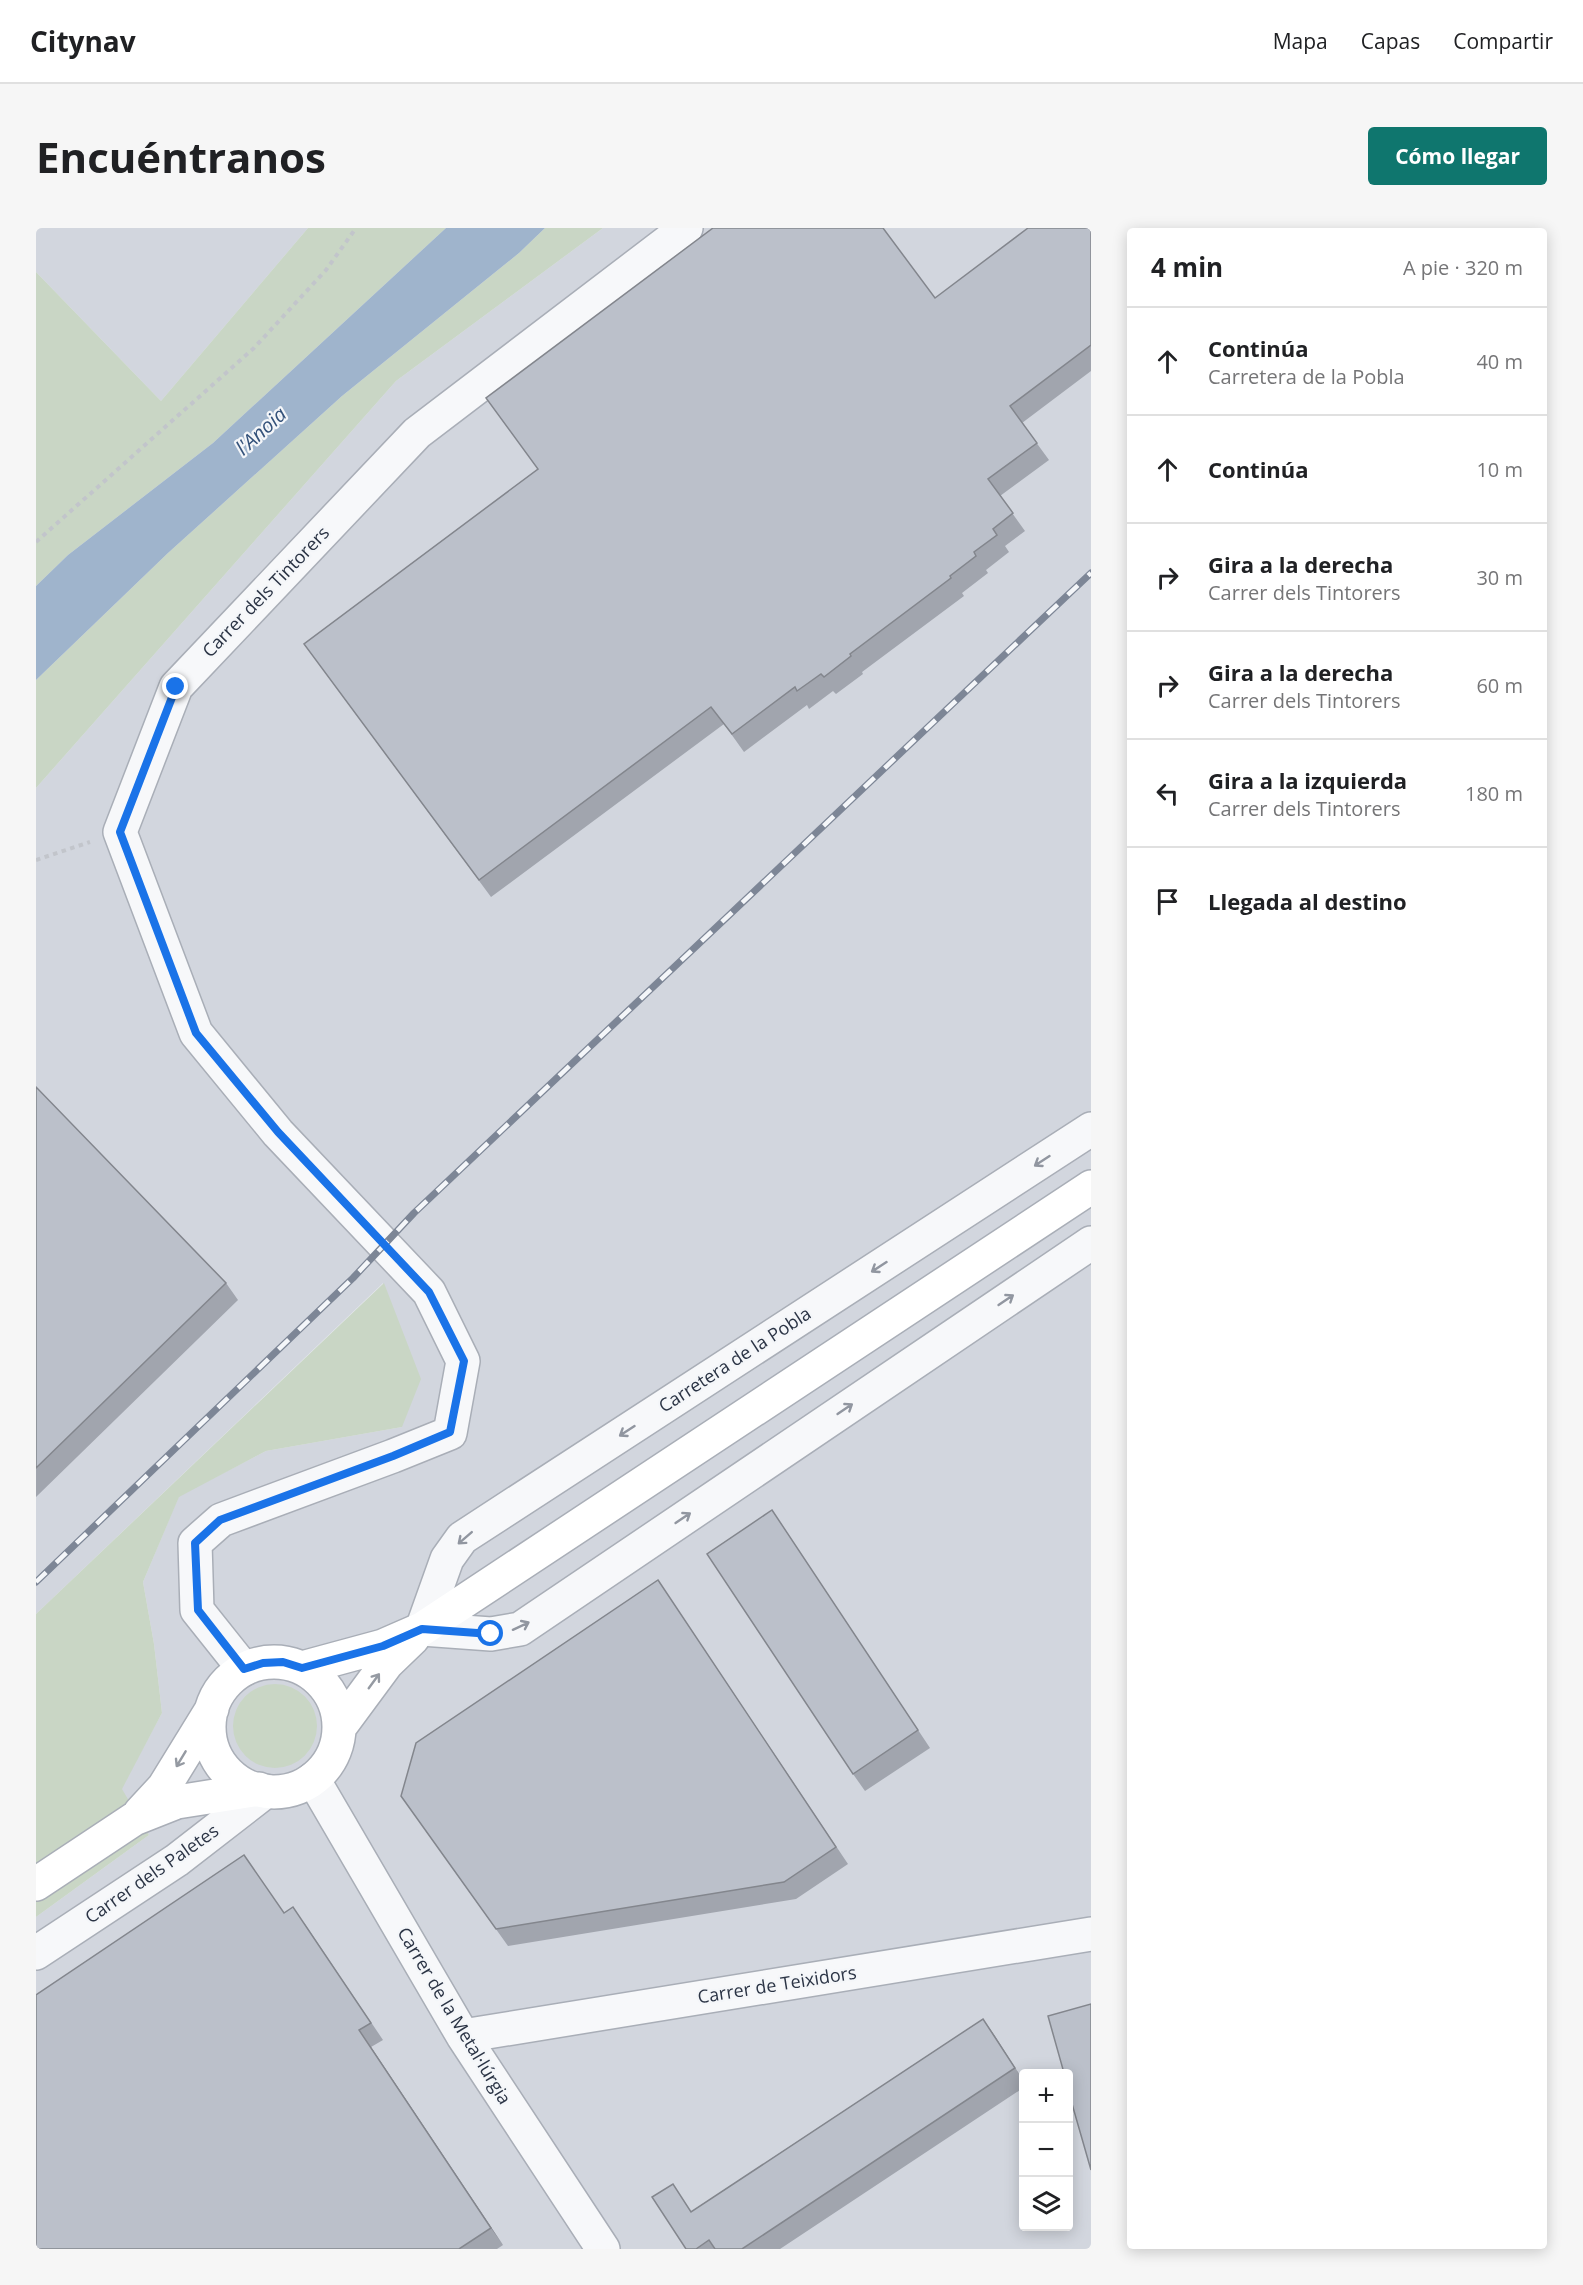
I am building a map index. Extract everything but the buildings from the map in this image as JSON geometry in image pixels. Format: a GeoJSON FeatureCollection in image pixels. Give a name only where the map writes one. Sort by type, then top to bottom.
{"type":"FeatureCollection","features":[{"type":"Feature","properties":{"kind":"street","name":"Carrer dels Tintorers"},"geometry":{"type":"LineString","coordinates":[[120,832],[176,687],[417,433],[686,228]]}},
{"type":"Feature","properties":{"kind":"street"},"geometry":{"type":"LineString","coordinates":[[120,832],[196,1033],[278,1132],[429,1292],[464,1361],[450,1432],[393,1456],[220,1520],[195,1543],[198,1610],[244,1669]]}},
{"type":"Feature","properties":{"kind":"street","name":"Carretera de la Pobla"},"geometry":{"type":"LineString","coordinates":[[339,1728],[387,1663],[422,1629],[447,1559],[462,1538],[1091,1129]]}},
{"type":"Feature","properties":{"kind":"street","name":"Carretera de la Pobla"},"geometry":{"type":"LineString","coordinates":[[302,1668],[383,1646],[422,1629],[1091,1187]]}},
{"type":"Feature","properties":{"kind":"street","name":"Carretera de la Pobla"},"geometry":{"type":"LineString","coordinates":[[422,1629],[491,1634],[520,1629],[1091,1243]]}},
{"type":"Feature","properties":{"kind":"street"},"geometry":{"type":"LineString","coordinates":[[36,1884],[134,1820],[177,1802],[262,1790],[282,1791],[298,1787],[313,1779],[327,1764],[336,1747],[339,1728],[337,1709],[330,1692],[317,1678],[302,1668],[283,1662],[263,1663],[244,1669],[230,1679],[219,1693],[212,1709],[165,1787],[134,1820]]}},
{"type":"Feature","properties":{"kind":"street"},"geometry":{"type":"LineString","coordinates":[[212,1709],[209,1727],[212,1744],[219,1761],[239,1781],[262,1790]]}},
{"type":"Feature","properties":{"kind":"street","name":"Carrer de la Metal·lúrgia"},"geometry":{"type":"LineString","coordinates":[[313,1779],[463,2036],[603,2249]]}},
{"type":"Feature","properties":{"kind":"street","name":"Carrer dels Paletes"},"geometry":{"type":"LineString","coordinates":[[36,1953],[177,1860],[262,1790]]}},
{"type":"Feature","properties":{"kind":"street","name":"Carrer de Teixidors"},"geometry":{"type":"LineString","coordinates":[[463,2036],[1091,1934]]}},
{"type":"Feature","properties":{"kind":"path"},"geometry":{"type":"LineString","coordinates":[[36,542],[254,348],[326,270],[356,228]]}},
{"type":"Feature","properties":{"kind":"path"},"geometry":{"type":"LineString","coordinates":[[36,860],[120,832]]}},
{"type":"Feature","properties":{"kind":"shaded area"},"geometry":{"type":"Polygon","coordinates":[[[36,228],[308,228],[161,401],[36,272],[36,228]]]}},
{"type":"Feature","properties":{"kind":"shaded area"},"geometry":{"type":"Polygon","coordinates":[[[603,228],[1091,228],[1091,2249],[36,2249],[36,1917],[149,1835],[121,1789],[162,1713],[154,1644],[143,1582],[179,1496],[266,1451],[402,1427],[383,1283],[36,1614],[36,788],[396,381],[603,228]]]}},
{"type":"Feature","properties":{"kind":"green space"},"geometry":{"type":"Polygon","coordinates":[[[308,228],[446,228],[213,443],[68,555],[36,586],[36,272],[161,401],[308,228]]]}},
{"type":"Feature","properties":{"kind":"green space"},"geometry":{"type":"Polygon","coordinates":[[[545,228],[603,228],[396,381],[36,788],[36,680],[168,553],[342,396],[519,253],[545,228]]]}},
{"type":"Feature","properties":{"kind":"green space"},"geometry":{"type":"Polygon","coordinates":[[[384,1283],[421,1379],[402,1427],[266,1451],[179,1497],[143,1582],[154,1644],[162,1713],[122,1789],[149,1835],[36,1917],[36,1614],[384,1283]]]}},
{"type":"Feature","properties":{"kind":"green space"},"geometry":{"type":"Polygon","coordinates":[[[275,1684],[291,1687],[305,1696],[314,1710],[317,1726],[314,1742],[305,1756],[291,1765],[275,1768],[259,1765],[245,1756],[236,1742],[233,1726],[236,1710],[245,1696],[259,1687],[275,1684]]]}},
{"type":"Feature","properties":{"kind":"water","name":"l'Anoia"},"geometry":{"type":"Polygon","coordinates":[[[446,228],[545,228],[519,253],[342,396],[168,553],[36,680],[36,586],[68,555],[213,443],[446,228]]]}},
{"type":"Feature","properties":{"kind":"railway"},"geometry":{"type":"LineString","coordinates":[[36,1582],[353,1278],[414,1213],[1091,573]]}},
{"type":"Feature","properties":{"kind":"route"},"geometry":{"type":"LineString","coordinates":[[176,687],[120,832],[196,1033],[278,1132],[429,1292],[464,1361],[450,1432],[393,1456],[220,1520],[195,1543],[198,1610],[244,1669],[263,1663],[283,1662],[302,1668],[383,1646],[422,1629],[491,1634]]}}]}
